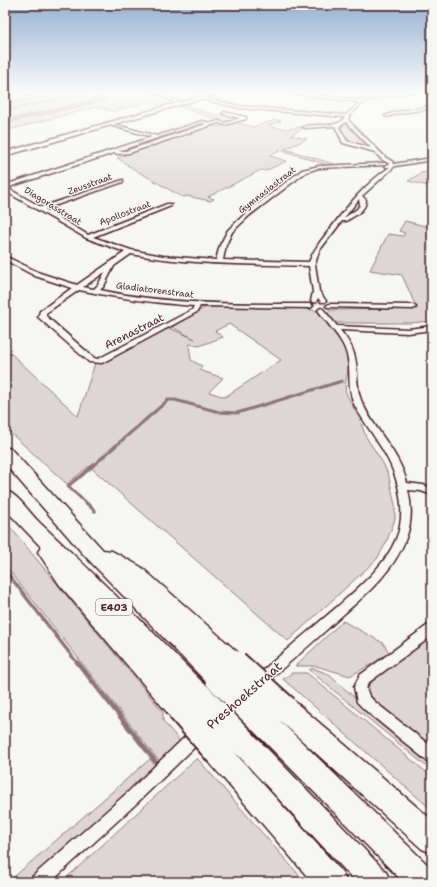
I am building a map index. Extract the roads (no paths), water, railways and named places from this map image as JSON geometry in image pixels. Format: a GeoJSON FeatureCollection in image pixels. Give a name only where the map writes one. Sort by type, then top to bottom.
{"type":"FeatureCollection","features":[{"type":"Feature","properties":{"kind":"highway"},"geometry":{"type":"LineString","coordinates":[[5,453],[91,550],[134,573],[227,671],[276,718],[424,882]]}},
{"type":"Feature","properties":{"kind":"highway"},"geometry":{"type":"LineString","coordinates":[[5,497],[27,522],[66,578],[189,702],[237,754],[376,882]]}},
{"type":"Feature","properties":{"kind":"highway"},"geometry":{"type":"LineString","coordinates":[[276,718],[432,839]]}},
{"type":"Feature","properties":{"kind":"highway"},"geometry":{"type":"LineString","coordinates":[[237,754],[332,882]]}},
{"type":"Feature","properties":{"kind":"street"},"geometry":{"type":"LineString","coordinates":[[5,154],[79,133]]}},
{"type":"Feature","properties":{"kind":"street"},"geometry":{"type":"LineString","coordinates":[[145,133],[164,140]]}},
{"type":"Feature","properties":{"kind":"street"},"geometry":{"type":"LineString","coordinates":[[114,151],[168,133]]}},
{"type":"Feature","properties":{"kind":"street"},"geometry":{"type":"LineString","coordinates":[[114,151],[123,153],[184,133]]}},
{"type":"Feature","properties":{"kind":"street"},"geometry":{"type":"LineString","coordinates":[[340,133],[345,142],[376,151]]}},
{"type":"Feature","properties":{"kind":"street"},"geometry":{"type":"LineString","coordinates":[[360,133],[389,165]]}},
{"type":"Feature","properties":{"kind":"street","name":"Diagorasstraat"},"geometry":{"type":"LineString","coordinates":[[114,151],[10,185],[6,189],[88,237],[130,252],[163,258],[219,262],[312,264]]}},
{"type":"Feature","properties":{"kind":"street"},"geometry":{"type":"LineString","coordinates":[[413,307],[314,309],[312,304],[314,294],[316,292],[312,264],[316,251],[359,196],[389,165],[432,159]]}},
{"type":"Feature","properties":{"kind":"street","name":"Gymnasiastraat"},"geometry":{"type":"LineString","coordinates":[[219,262],[223,245],[230,231],[248,214],[304,171],[319,167],[389,165]]}},
{"type":"Feature","properties":{"kind":"street","name":"Zeusstraat"},"geometry":{"type":"LineString","coordinates":[[41,209],[121,181]]}},
{"type":"Feature","properties":{"kind":"street","name":"Apollostraat"},"geometry":{"type":"LineString","coordinates":[[88,237],[169,205]]}},
{"type":"Feature","properties":{"kind":"street"},"geometry":{"type":"LineString","coordinates":[[78,287],[130,252]]}},
{"type":"Feature","properties":{"kind":"street","name":"Gladiatorenstraat"},"geometry":{"type":"LineString","coordinates":[[5,258],[43,276],[78,287],[144,299],[198,304],[312,304],[323,301]]}},
{"type":"Feature","properties":{"kind":"street"},"geometry":{"type":"LineString","coordinates":[[96,291],[101,286],[110,266]]}},
{"type":"Feature","properties":{"kind":"street","name":"Arenastraat"},"geometry":{"type":"LineString","coordinates":[[78,287],[42,312],[41,315],[94,361],[102,360],[196,311],[198,304]]}},
{"type":"Feature","properties":{"kind":"street"},"geometry":{"type":"LineString","coordinates":[[316,292],[320,294],[323,301]]}},
{"type":"Feature","properties":{"kind":"street","name":"Preshoekstraat"},"geometry":{"type":"LineString","coordinates":[[39,882],[132,798],[184,746],[280,663],[306,643],[376,577],[396,550],[404,530],[407,510],[403,486],[394,462],[365,416],[355,397],[352,386],[350,353],[334,328],[325,308],[327,303],[323,301]]}},
{"type":"Feature","properties":{"kind":"street"},"geometry":{"type":"LineString","coordinates":[[334,328],[408,331],[432,328]]}},
{"type":"Feature","properties":{"kind":"street"},"geometry":{"type":"LineString","coordinates":[[403,486],[423,488],[432,492]]}},
{"type":"Feature","properties":{"kind":"street"},"geometry":{"type":"LineString","coordinates":[[432,629],[364,679],[360,687],[362,698],[370,706],[432,756]]}},
{"type":"Feature","properties":{"kind":"waterway"},"geometry":{"type":"LineString","coordinates":[[80,477],[168,400],[175,400],[219,412],[237,413],[342,381]]}},
{"type":"Feature","properties":{"kind":"waterway"},"geometry":{"type":"LineString","coordinates":[[69,487],[68,486],[78,478]]}},
{"type":"Feature","properties":{"kind":"waterway"},"geometry":{"type":"LineString","coordinates":[[69,487],[95,511]]}},
{"type":"Feature","properties":{"kind":"waterway"},"geometry":{"type":"LineString","coordinates":[[5,570],[78,664]]}},
{"type":"Feature","properties":{"kind":"waterway"},"geometry":{"type":"LineString","coordinates":[[78,663],[155,761]]}}]}
